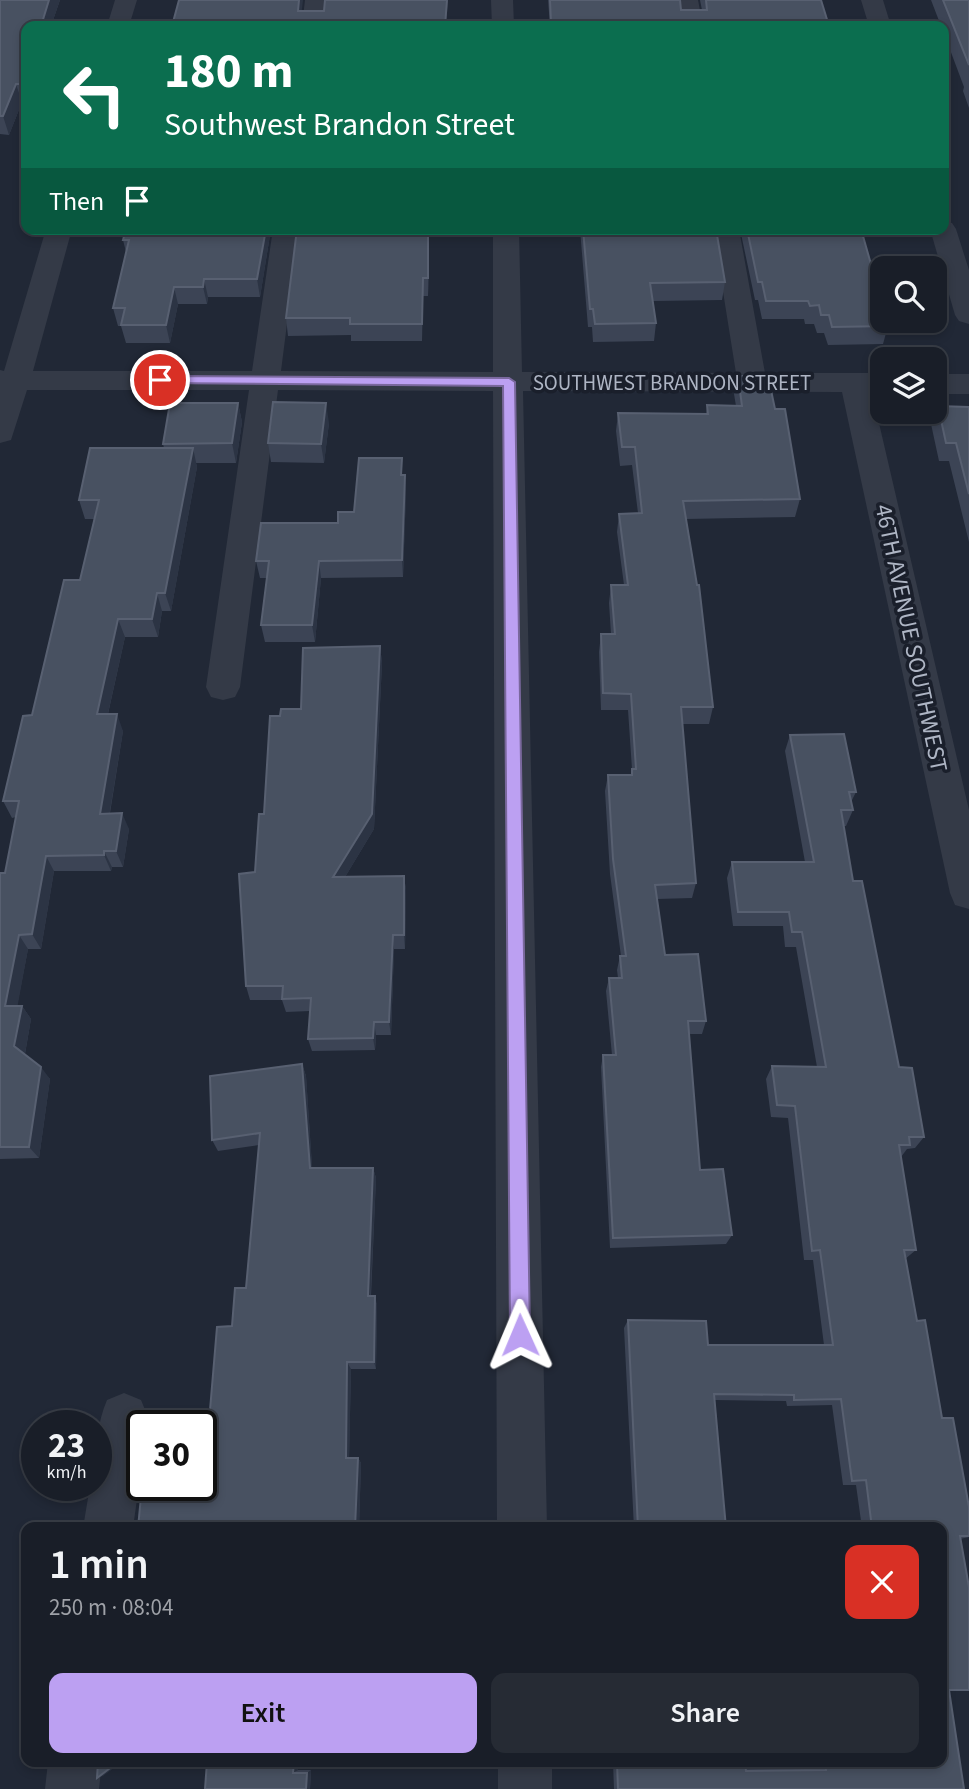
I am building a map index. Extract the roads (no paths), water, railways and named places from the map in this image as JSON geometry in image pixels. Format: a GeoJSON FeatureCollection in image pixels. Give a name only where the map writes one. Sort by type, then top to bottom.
{"type":"FeatureCollection","features":[{"type":"Feature","properties":{"kind":"street"},"geometry":{"type":"LineString","coordinates":[[120,21],[126,0]]}},
{"type":"Feature","properties":{"kind":"street"},"geometry":{"type":"LineString","coordinates":[[314,21],[316,0]]}},
{"type":"Feature","properties":{"kind":"street"},"geometry":{"type":"LineString","coordinates":[[502,0],[503,21]]}},
{"type":"Feature","properties":{"kind":"street"},"geometry":{"type":"LineString","coordinates":[[687,0],[691,21]]}},
{"type":"Feature","properties":{"kind":"street"},"geometry":{"type":"LineString","coordinates":[[872,0],[878,21]]}},
{"type":"Feature","properties":{"kind":"street"},"geometry":{"type":"LineString","coordinates":[[0,433],[8,380],[57,235]]}},
{"type":"Feature","properties":{"kind":"street"},"geometry":{"type":"LineString","coordinates":[[223,687],[285,235]]}},
{"type":"Feature","properties":{"kind":"street"},"geometry":{"type":"LineString","coordinates":[[506,235],[522,1522]]}},
{"type":"Feature","properties":{"kind":"street"},"geometry":{"type":"LineString","coordinates":[[727,235],[752,383]]}},
{"type":"Feature","properties":{"kind":"street"},"geometry":{"type":"LineString","coordinates":[[945,235],[969,315]]}},
{"type":"Feature","properties":{"kind":"street","name":"SOUTHWEST BRANDON STREET"},"geometry":{"type":"LineString","coordinates":[[8,380],[869,383]]}},
{"type":"Feature","properties":{"kind":"street","name":"46TH AVENUE SOUTHWEST"},"geometry":{"type":"LineString","coordinates":[[869,383],[955,778],[969,893]]}},
{"type":"Feature","properties":{"kind":"street"},"geometry":{"type":"LineString","coordinates":[[947,384],[969,384]]}},
{"type":"Feature","properties":{"kind":"street"},"geometry":{"type":"LineString","coordinates":[[109,1522],[124,1417]]}},
{"type":"Feature","properties":{"kind":"street"},"geometry":{"type":"LineString","coordinates":[[72,1789],[74,1767]]}},
{"type":"Feature","properties":{"kind":"street"},"geometry":{"type":"LineString","coordinates":[[525,1767],[526,1789]]}}]}
